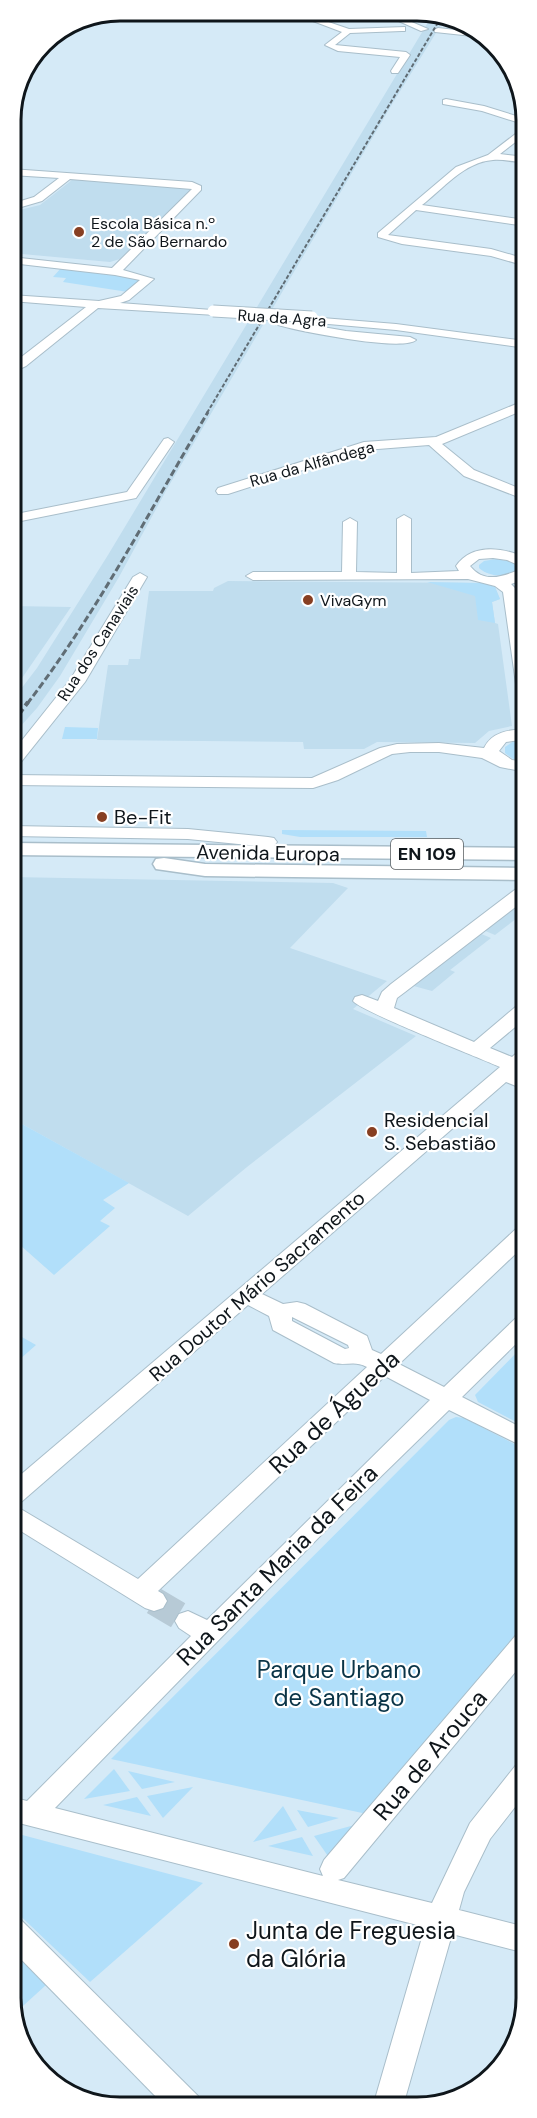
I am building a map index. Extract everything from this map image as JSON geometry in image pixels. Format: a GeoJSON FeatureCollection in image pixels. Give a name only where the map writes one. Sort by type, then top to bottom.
{"type":"FeatureCollection","features":[{"type":"Feature","properties":{"kind":"main road"},"geometry":{"type":"LineString","coordinates":[[148,856],[201,845],[268,842],[516,845]]}},
{"type":"Feature","properties":{"kind":"main road","name":"Avenida Europa"},"geometry":{"type":"LineString","coordinates":[[21,850],[148,856],[516,864]]}},
{"type":"Feature","properties":{"kind":"main road","name":"Avenida Europa"},"geometry":{"type":"LineString","coordinates":[[21,859],[516,854]]}},
{"type":"Feature","properties":{"kind":"main road"},"geometry":{"type":"LineString","coordinates":[[148,856],[205,870],[516,874]]}},
{"type":"Feature","properties":{"kind":"street"},"geometry":{"type":"LineString","coordinates":[[319,21],[348,31],[409,27],[399,21]]}},
{"type":"Feature","properties":{"kind":"street"},"geometry":{"type":"LineString","coordinates":[[438,30],[464,33]]}},
{"type":"Feature","properties":{"kind":"street"},"geometry":{"type":"LineString","coordinates":[[348,31],[329,45],[338,49],[406,55],[394,72]]}},
{"type":"Feature","properties":{"kind":"street"},"geometry":{"type":"LineString","coordinates":[[456,32],[462,32]]}},
{"type":"Feature","properties":{"kind":"street"},"geometry":{"type":"LineString","coordinates":[[446,102],[484,109],[516,119]]}},
{"type":"Feature","properties":{"kind":"street"},"geometry":{"type":"LineString","coordinates":[[516,138],[491,157],[447,178],[432,194],[382,235],[506,255],[516,259]]}},
{"type":"Feature","properties":{"kind":"street"},"geometry":{"type":"LineString","coordinates":[[491,157],[516,159]]}},
{"type":"Feature","properties":{"kind":"street"},"geometry":{"type":"LineString","coordinates":[[21,173],[192,185],[198,188],[115,272]]}},
{"type":"Feature","properties":{"kind":"street"},"geometry":{"type":"LineString","coordinates":[[21,204],[38,199],[68,176]]}},
{"type":"Feature","properties":{"kind":"street"},"geometry":{"type":"LineString","coordinates":[[414,207],[516,222]]}},
{"type":"Feature","properties":{"kind":"street"},"geometry":{"type":"LineString","coordinates":[[21,262],[115,272],[149,279],[125,298],[94,306],[21,364]]}},
{"type":"Feature","properties":{"kind":"street","name":"Rua da Agra"},"geometry":{"type":"LineString","coordinates":[[125,298],[136,306],[396,327],[516,344]]}},
{"type":"Feature","properties":{"kind":"street","name":"Rua da Agra"},"geometry":{"type":"LineString","coordinates":[[21,299],[94,306],[212,312]]}},
{"type":"Feature","properties":{"kind":"street","name":"Rua da Agra"},"geometry":{"type":"LineString","coordinates":[[282,323],[328,334],[382,339],[470,338]]}},
{"type":"Feature","properties":{"kind":"street"},"geometry":{"type":"LineString","coordinates":[[516,408],[435,444],[469,473],[516,492]]}},
{"type":"Feature","properties":{"kind":"street","name":"Rua da Alfândega"},"geometry":{"type":"LineString","coordinates":[[223,491],[364,446],[438,441]]}},
{"type":"Feature","properties":{"kind":"street"},"geometry":{"type":"LineString","coordinates":[[21,517],[131,495],[168,442]]}},
{"type":"Feature","properties":{"kind":"street"},"geometry":{"type":"LineString","coordinates":[[21,511],[28,516]]}},
{"type":"Feature","properties":{"kind":"street"},"geometry":{"type":"LineString","coordinates":[[404,519],[404,577]]}},
{"type":"Feature","properties":{"kind":"street"},"geometry":{"type":"LineString","coordinates":[[350,522],[350,577]]}},
{"type":"Feature","properties":{"kind":"street"},"geometry":{"type":"LineString","coordinates":[[469,575],[463,566],[470,558],[490,554],[516,554]]}},
{"type":"Feature","properties":{"kind":"street"},"geometry":{"type":"LineString","coordinates":[[512,556],[516,565]]}},
{"type":"Feature","properties":{"kind":"street"},"geometry":{"type":"LineString","coordinates":[[253,576],[469,575],[498,581],[516,582]]}},
{"type":"Feature","properties":{"kind":"street","name":"Rua dos Canaviais"},"geometry":{"type":"LineString","coordinates":[[21,752],[77,682],[140,577]]}},
{"type":"Feature","properties":{"kind":"street"},"geometry":{"type":"LineString","coordinates":[[498,581],[510,591],[516,618]]}},
{"type":"Feature","properties":{"kind":"street"},"geometry":{"type":"LineString","coordinates":[[493,749],[505,736],[516,734]]}},
{"type":"Feature","properties":{"kind":"street"},"geometry":{"type":"LineString","coordinates":[[21,780],[313,783],[330,778],[389,750],[414,747],[493,749],[506,763],[516,765]]}},
{"type":"Feature","properties":{"kind":"street"},"geometry":{"type":"LineString","coordinates":[[21,831],[188,834],[268,842]]}},
{"type":"Feature","properties":{"kind":"street"},"geometry":{"type":"LineString","coordinates":[[384,1011],[389,996],[398,988],[516,898]]}},
{"type":"Feature","properties":{"kind":"street"},"geometry":{"type":"LineString","coordinates":[[362,1001],[514,1065]]}},
{"type":"Feature","properties":{"kind":"street"},"geometry":{"type":"LineString","coordinates":[[476,1050],[516,1016]]}},
{"type":"Feature","properties":{"kind":"street","name":"Rua Doutor Mário Sacramento"},"geometry":{"type":"LineString","coordinates":[[21,1488],[514,1065]]}},
{"type":"Feature","properties":{"kind":"street","name":"Rua de Águeda"},"geometry":{"type":"LineString","coordinates":[[21,1520],[147,1596],[384,1365],[516,1241]]}},
{"type":"Feature","properties":{"kind":"street"},"geometry":{"type":"LineString","coordinates":[[246,1294],[280,1312],[281,1325],[342,1357],[361,1354],[516,1435]]}},
{"type":"Feature","properties":{"kind":"street","name":"Rua Santa Maria da Feira"},"geometry":{"type":"LineString","coordinates":[[22,1812],[198,1628],[516,1331]]}},
{"type":"Feature","properties":{"kind":"street","name":"Rua de Arouca"},"geometry":{"type":"LineString","coordinates":[[334,1869],[516,1653]]}},
{"type":"Feature","properties":{"kind":"street"},"geometry":{"type":"LineString","coordinates":[[390,2097],[450,1892],[480,1831],[516,1786]]}},
{"type":"Feature","properties":{"kind":"street"},"geometry":{"type":"LineString","coordinates":[[22,1812],[516,1938]]}},
{"type":"Feature","properties":{"kind":"street"},"geometry":{"type":"LineString","coordinates":[[21,1939],[178,2097]]}},
{"type":"Feature","properties":{"kind":"shaded area"},"geometry":{"type":"Polygon","coordinates":[[[428,22],[441,25],[391,106],[60,676],[21,726],[21,689],[37,668],[108,555],[428,22]]]}},
{"type":"Feature","properties":{"kind":"shaded area","name":"Escola Básica n.º 2 de São Bernardo"},"geometry":{"type":"Polygon","coordinates":[[[72,180],[192,189],[120,259],[110,262],[21,254],[21,210],[40,205],[72,180]]]}},
{"type":"Feature","properties":{"kind":"shaded area"},"geometry":{"type":"Polygon","coordinates":[[[228,581],[476,583],[495,587],[500,599],[492,602],[495,623],[498,624],[512,726],[489,731],[475,743],[377,742],[364,749],[304,749],[303,742],[97,740],[108,665],[128,665],[129,659],[140,659],[149,591],[213,591],[214,588],[228,581]]]}},
{"type":"Feature","properties":{"kind":"shaded area"},"geometry":{"type":"Polygon","coordinates":[[[21,606],[71,607],[21,680],[21,606]]]}},
{"type":"Feature","properties":{"kind":"shaded area"},"geometry":{"type":"Polygon","coordinates":[[[21,877],[333,883],[348,888],[290,948],[387,981],[353,1009],[416,1036],[247,1167],[188,1216],[21,1124],[21,877]]]}},
{"type":"Feature","properties":{"kind":"shaded area"},"geometry":{"type":"Polygon","coordinates":[[[516,904],[516,919],[495,935],[483,930],[516,904]]]}},
{"type":"Feature","properties":{"kind":"shaded area"},"geometry":{"type":"Polygon","coordinates":[[[479,933],[491,938],[450,970],[455,972],[432,991],[410,985],[479,933]]]}},
{"type":"Feature","properties":{"kind":"green space"},"geometry":{"type":"Polygon","coordinates":[[[62,267],[143,278],[128,292],[63,282],[66,278],[53,277],[62,267]]]}},
{"type":"Feature","properties":{"kind":"green space"},"geometry":{"type":"Polygon","coordinates":[[[496,559],[513,562],[516,571],[498,575],[488,573],[479,568],[484,561],[496,559]]]}},
{"type":"Feature","properties":{"kind":"green space"},"geometry":{"type":"Polygon","coordinates":[[[427,582],[483,583],[495,587],[500,599],[492,602],[495,623],[478,620],[475,596],[427,582]]]}},
{"type":"Feature","properties":{"kind":"green space"},"geometry":{"type":"Polygon","coordinates":[[[65,727],[98,728],[97,739],[62,739],[65,727]]]}},
{"type":"Feature","properties":{"kind":"green space"},"geometry":{"type":"Polygon","coordinates":[[[516,741],[516,759],[505,753],[505,747],[516,741]]]}},
{"type":"Feature","properties":{"kind":"green space"},"geometry":{"type":"Polygon","coordinates":[[[282,830],[426,831],[427,837],[300,837],[282,834],[282,830]]]}},
{"type":"Feature","properties":{"kind":"green space"},"geometry":{"type":"Polygon","coordinates":[[[21,1124],[129,1183],[103,1200],[115,1208],[100,1221],[110,1226],[54,1275],[21,1246],[21,1124]]]}},
{"type":"Feature","properties":{"kind":"green space"},"geometry":{"type":"Polygon","coordinates":[[[21,1337],[36,1345],[21,1358],[21,1337]]]}},
{"type":"Feature","properties":{"kind":"green space"},"geometry":{"type":"Polygon","coordinates":[[[516,1353],[516,1422],[478,1402],[475,1395],[516,1353]]]}},
{"type":"Feature","properties":{"kind":"green space","name":"Parque Urbano de Santiago"},"geometry":{"type":"Polygon","coordinates":[[[456,1417],[464,1418],[516,1445],[516,1644],[367,1814],[111,1759],[449,1420],[456,1417]]]}},
{"type":"Feature","properties":{"kind":"green space"},"geometry":{"type":"Polygon","coordinates":[[[114,1769],[130,1791],[84,1799],[114,1769]]]}},
{"type":"Feature","properties":{"kind":"green space"},"geometry":{"type":"Polygon","coordinates":[[[128,1771],[175,1782],[142,1789],[128,1771]]]}},
{"type":"Feature","properties":{"kind":"green space"},"geometry":{"type":"Polygon","coordinates":[[[193,1787],[163,1818],[147,1796],[193,1787]]]}},
{"type":"Feature","properties":{"kind":"green space"},"geometry":{"type":"Polygon","coordinates":[[[137,1797],[151,1816],[103,1805],[137,1797]]]}},
{"type":"Feature","properties":{"kind":"green space"},"geometry":{"type":"Polygon","coordinates":[[[283,1806],[297,1830],[253,1842],[283,1806]]]}},
{"type":"Feature","properties":{"kind":"green space"},"geometry":{"type":"Polygon","coordinates":[[[297,1810],[339,1818],[308,1827],[297,1810]]]}},
{"type":"Feature","properties":{"kind":"green space"},"geometry":{"type":"Polygon","coordinates":[[[362,1823],[330,1859],[314,1836],[362,1823]]]}},
{"type":"Feature","properties":{"kind":"green space"},"geometry":{"type":"Polygon","coordinates":[[[21,1835],[203,1883],[90,1982],[21,1916],[21,1835]]]}},
{"type":"Feature","properties":{"kind":"green space"},"geometry":{"type":"Polygon","coordinates":[[[302,1837],[313,1856],[268,1846],[302,1837]]]}},
{"type":"Feature","properties":{"kind":"green space"},"geometry":{"type":"Polygon","coordinates":[[[21,1959],[46,1985],[22,2007],[21,1959]]]}},
{"type":"Feature","properties":{"kind":"tunnel"},"geometry":{"type":"LineString","coordinates":[[154,1601],[188,1621]]}},
{"type":"Feature","properties":{"kind":"railway"},"geometry":{"type":"LineString","coordinates":[[207,413],[437,23]]}},
{"type":"Feature","properties":{"kind":"railway"},"geometry":{"type":"LineString","coordinates":[[27,704],[77,634],[100,597],[208,412]]}},
{"type":"Feature","properties":{"kind":"railway"},"geometry":{"type":"LineString","coordinates":[[21,711],[28,702]]}},
{"type":"Feature","properties":{"kind":"place","name":"Escola Básica n.º 2 de São Bernardo"},"geometry":{"type":"Point","coordinates":[79,232]}},
{"type":"Feature","properties":{"kind":"place","name":"VivaGym"},"geometry":{"type":"Point","coordinates":[308,600]}},
{"type":"Feature","properties":{"kind":"place","name":"Be-Fit"},"geometry":{"type":"Point","coordinates":[102,817]}},
{"type":"Feature","properties":{"kind":"place","name":"Residencial S. Sebastião"},"geometry":{"type":"Point","coordinates":[372,1132]}},
{"type":"Feature","properties":{"kind":"place","name":"Junta de Freguesia da Glória"},"geometry":{"type":"Point","coordinates":[234,1944]}}]}
